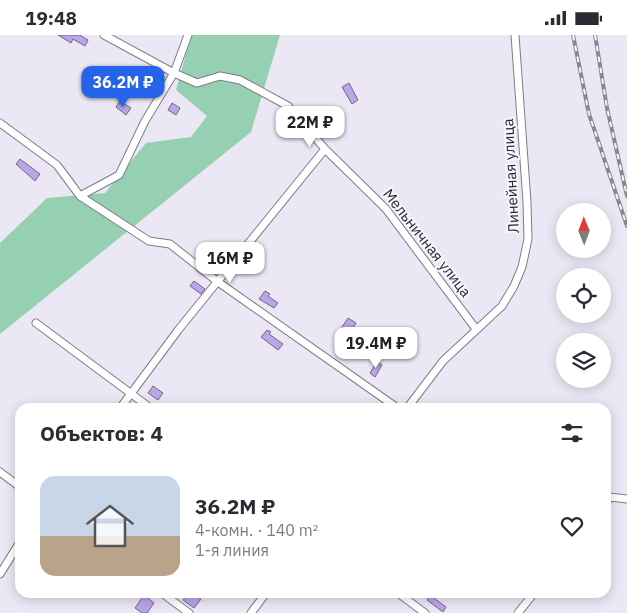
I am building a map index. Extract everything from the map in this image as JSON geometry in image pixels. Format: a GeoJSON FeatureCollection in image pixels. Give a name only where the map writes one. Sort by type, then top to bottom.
{"type":"FeatureCollection","features":[{"type":"Feature","properties":{"kind":"street","name":"Мельничная улица"},"geometry":{"type":"LineString","coordinates":[[104,35],[174,73],[197,83],[220,76],[240,80],[288,106],[325,149],[386,209],[476,329]]}},
{"type":"Feature","properties":{"kind":"street"},"geometry":{"type":"LineString","coordinates":[[80,196],[119,175],[145,121],[174,73],[188,35]]}},
{"type":"Feature","properties":{"kind":"street","name":"Линейная улица"},"geometry":{"type":"LineString","coordinates":[[411,403],[443,361],[502,306],[514,286],[522,267],[528,239],[515,35]]}},
{"type":"Feature","properties":{"kind":"street"},"geometry":{"type":"LineString","coordinates":[[0,123],[57,165],[80,196],[148,241],[170,244],[218,282],[390,403]]}},
{"type":"Feature","properties":{"kind":"street"},"geometry":{"type":"LineString","coordinates":[[124,403],[325,149]]}},
{"type":"Feature","properties":{"kind":"street"},"geometry":{"type":"LineString","coordinates":[[36,323],[143,403]]}},
{"type":"Feature","properties":{"kind":"street"},"geometry":{"type":"LineString","coordinates":[[0,472],[15,483]]}},
{"type":"Feature","properties":{"kind":"street"},"geometry":{"type":"LineString","coordinates":[[611,497],[627,499]]}},
{"type":"Feature","properties":{"kind":"street"},"geometry":{"type":"LineString","coordinates":[[0,574],[15,550]]}},
{"type":"Feature","properties":{"kind":"street"},"geometry":{"type":"LineString","coordinates":[[169,598],[189,613]]}},
{"type":"Feature","properties":{"kind":"street"},"geometry":{"type":"LineString","coordinates":[[251,613],[262,598]]}},
{"type":"Feature","properties":{"kind":"street"},"geometry":{"type":"LineString","coordinates":[[405,598],[425,613]]}},
{"type":"Feature","properties":{"kind":"street"},"geometry":{"type":"LineString","coordinates":[[518,613],[530,598]]}},
{"type":"Feature","properties":{"kind":"green space"},"geometry":{"type":"Polygon","coordinates":[[[191,35],[280,35],[251,132],[0,334],[0,243],[47,198],[105,193],[146,143],[191,137],[207,116],[176,90],[191,35]]]}},
{"type":"Feature","properties":{"kind":"building"},"geometry":{"type":"Polygon","coordinates":[[[58,35],[80,35],[88,40],[85,46],[73,39],[71,43],[58,35]]]}},
{"type":"Feature","properties":{"kind":"building"},"geometry":{"type":"Polygon","coordinates":[[[349,83],[358,100],[352,104],[342,87],[349,83]]]}},
{"type":"Feature","properties":{"kind":"building"},"geometry":{"type":"Polygon","coordinates":[[[120,101],[131,108],[126,115],[116,107],[120,101]]]}},
{"type":"Feature","properties":{"kind":"building"},"geometry":{"type":"Polygon","coordinates":[[[172,103],[180,108],[176,115],[168,110],[172,103]]]}},
{"type":"Feature","properties":{"kind":"building"},"geometry":{"type":"Polygon","coordinates":[[[20,159],[40,174],[35,181],[16,164],[20,159]]]}},
{"type":"Feature","properties":{"kind":"building"},"geometry":{"type":"Polygon","coordinates":[[[214,257],[224,263],[219,270],[210,264],[214,257]]]}},
{"type":"Feature","properties":{"kind":"building"},"geometry":{"type":"Polygon","coordinates":[[[194,281],[205,289],[201,294],[190,286],[194,281]]]}},
{"type":"Feature","properties":{"kind":"building"},"geometry":{"type":"Polygon","coordinates":[[[265,291],[270,294],[268,296],[278,303],[274,308],[259,299],[265,291]]]}},
{"type":"Feature","properties":{"kind":"building"},"geometry":{"type":"Polygon","coordinates":[[[348,318],[356,323],[347,338],[338,333],[348,318]]]}},
{"type":"Feature","properties":{"kind":"building"},"geometry":{"type":"Polygon","coordinates":[[[267,330],[271,332],[269,334],[283,344],[278,350],[261,337],[267,330]]]}},
{"type":"Feature","properties":{"kind":"building"},"geometry":{"type":"Polygon","coordinates":[[[377,362],[382,365],[375,377],[370,373],[377,362]]]}},
{"type":"Feature","properties":{"kind":"building"},"geometry":{"type":"Polygon","coordinates":[[[153,386],[163,393],[158,400],[148,393],[153,386]]]}},
{"type":"Feature","properties":{"kind":"building"},"geometry":{"type":"Polygon","coordinates":[[[142,598],[148,598],[154,603],[147,613],[142,613],[135,608],[142,598]]]}},
{"type":"Feature","properties":{"kind":"building"},"geometry":{"type":"Polygon","coordinates":[[[185,598],[201,599],[194,608],[183,600],[185,598]]]}},
{"type":"Feature","properties":{"kind":"building"},"geometry":{"type":"Polygon","coordinates":[[[428,598],[434,598],[446,607],[443,612],[427,600],[428,598]]]}},
{"type":"Feature","properties":{"kind":"railway"},"geometry":{"type":"LineString","coordinates":[[573,35],[589,114],[627,226]]}},
{"type":"Feature","properties":{"kind":"railway"},"geometry":{"type":"LineString","coordinates":[[595,35],[607,108],[627,196]]}}]}
